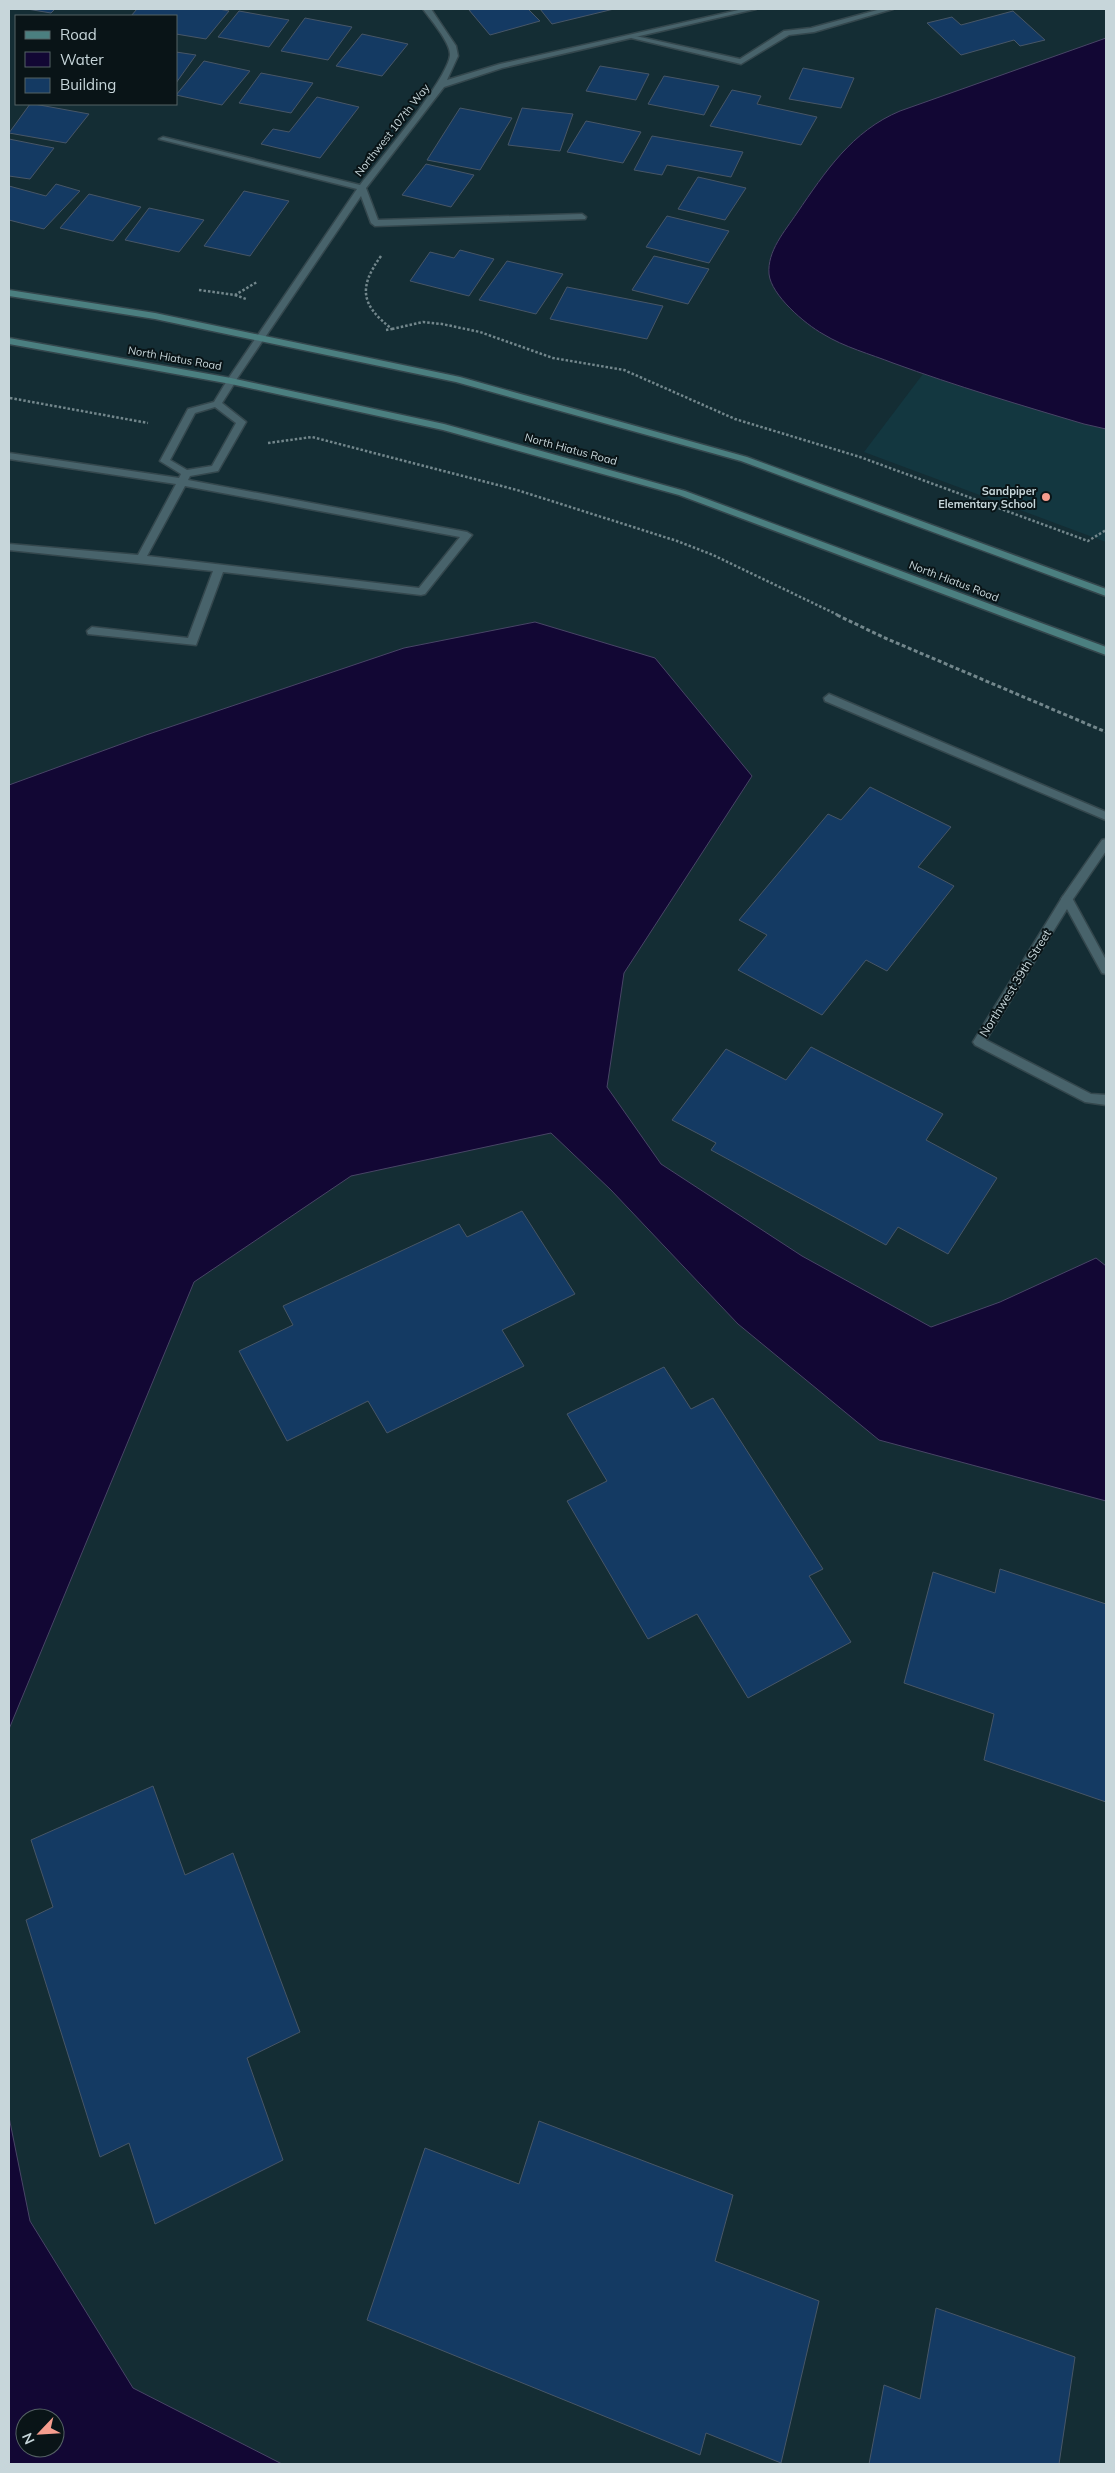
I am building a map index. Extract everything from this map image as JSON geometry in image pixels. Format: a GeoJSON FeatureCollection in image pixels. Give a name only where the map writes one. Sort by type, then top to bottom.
{"type":"FeatureCollection","features":[{"type":"Feature","properties":{"kind":"main road"},"geometry":{"type":"LineString","coordinates":[[9,294],[155,316],[457,380],[744,459],[1106,593]]}},
{"type":"Feature","properties":{"kind":"main road","name":"North Hiatus Road"},"geometry":{"type":"LineString","coordinates":[[9,341],[231,381],[444,427],[682,493],[1106,652]]}},
{"type":"Feature","properties":{"kind":"street"},"geometry":{"type":"LineString","coordinates":[[427,9],[452,46],[454,56],[441,85]]}},
{"type":"Feature","properties":{"kind":"street","name":"Northwest 107th Way"},"geometry":{"type":"LineString","coordinates":[[216,404],[362,188],[441,85],[500,66],[752,9]]}},
{"type":"Feature","properties":{"kind":"street"},"geometry":{"type":"LineString","coordinates":[[631,37],[741,62],[787,33],[811,30],[889,9]]}},
{"type":"Feature","properties":{"kind":"street"},"geometry":{"type":"LineString","coordinates":[[163,139],[362,188],[375,223],[582,217]]}},
{"type":"Feature","properties":{"kind":"street"},"geometry":{"type":"LineString","coordinates":[[141,559],[184,478],[215,469],[241,422],[216,404],[191,410],[165,461],[184,478]]}},
{"type":"Feature","properties":{"kind":"street"},"geometry":{"type":"LineString","coordinates":[[9,456],[184,478],[467,535],[422,592],[141,559],[9,547]]}},
{"type":"Feature","properties":{"kind":"street"},"geometry":{"type":"LineString","coordinates":[[92,632],[192,642],[219,569]]}},
{"type":"Feature","properties":{"kind":"street"},"geometry":{"type":"LineString","coordinates":[[829,698],[1106,816]]}},
{"type":"Feature","properties":{"kind":"street"},"geometry":{"type":"LineString","coordinates":[[1106,843],[1067,899],[1106,970]]}},
{"type":"Feature","properties":{"kind":"street","name":"Northwest 39th Street"},"geometry":{"type":"LineString","coordinates":[[1067,899],[979,1042],[1089,1099],[1106,1100]]}},
{"type":"Feature","properties":{"kind":"path"},"geometry":{"type":"LineString","coordinates":[[384,253],[368,275],[364,284],[364,295],[366,303],[377,318],[392,328]]}},
{"type":"Feature","properties":{"kind":"path"},"geometry":{"type":"LineString","coordinates":[[199,290],[235,295],[259,280]]}},
{"type":"Feature","properties":{"kind":"path"},"geometry":{"type":"LineString","coordinates":[[383,331],[423,322],[442,324],[480,332],[553,358],[624,370],[735,419],[860,457],[1088,541],[1106,530]]}},
{"type":"Feature","properties":{"kind":"path"},"geometry":{"type":"LineString","coordinates":[[10,398],[181,430]]}},
{"type":"Feature","properties":{"kind":"path"},"geometry":{"type":"LineString","coordinates":[[232,440],[258,444],[312,437],[517,490],[677,541],[747,570],[885,638],[1106,732]]}},
{"type":"Feature","properties":{"kind":"shaded area","name":"Sandpiper Elementary School"},"geometry":{"type":"Polygon","coordinates":[[[923,374],[1084,424],[1106,429],[1106,542],[864,452],[923,374]]]}},
{"type":"Feature","properties":{"kind":"water"},"geometry":{"type":"Polygon","coordinates":[[[1106,38],[1106,429],[964,387],[848,347],[816,329],[782,300],[771,282],[769,274],[769,266],[774,249],[787,227],[829,168],[854,141],[883,119],[900,111],[1106,38]]]}},
{"type":"Feature","properties":{"kind":"water"},"geometry":{"type":"Polygon","coordinates":[[[535,622],[655,658],[752,776],[624,973],[607,1087],[661,1164],[802,1256],[931,1327],[1000,1302],[1096,1258],[1106,1266],[1106,1501],[879,1440],[738,1324],[611,1190],[551,1133],[351,1176],[194,1282],[9,1729],[9,785],[146,735],[404,648],[535,622]]]}},
{"type":"Feature","properties":{"kind":"water"},"geometry":{"type":"Polygon","coordinates":[[[9,2117],[30,2221],[133,2388],[282,2464],[9,2464],[9,2117]]]}},
{"type":"Feature","properties":{"kind":"building"},"geometry":{"type":"Polygon","coordinates":[[[27,9],[55,9],[51,13],[27,9]]]}},
{"type":"Feature","properties":{"kind":"building"},"geometry":{"type":"Polygon","coordinates":[[[137,9],[219,9],[229,11],[206,39],[178,34],[178,15],[132,15],[137,9]]]}},
{"type":"Feature","properties":{"kind":"building"},"geometry":{"type":"Polygon","coordinates":[[[528,9],[540,21],[490,35],[469,10],[528,9]]]}},
{"type":"Feature","properties":{"kind":"building"},"geometry":{"type":"Polygon","coordinates":[[[540,9],[614,9],[552,24],[540,9]]]}},
{"type":"Feature","properties":{"kind":"building"},"geometry":{"type":"Polygon","coordinates":[[[239,11],[289,20],[269,47],[218,37],[239,11]]]}},
{"type":"Feature","properties":{"kind":"building"},"geometry":{"type":"Polygon","coordinates":[[[1013,11],[1045,40],[1020,46],[1014,40],[961,55],[927,23],[952,17],[961,25],[1013,11]]]}},
{"type":"Feature","properties":{"kind":"building"},"geometry":{"type":"Polygon","coordinates":[[[305,18],[352,27],[328,60],[281,51],[305,18]]]}},
{"type":"Feature","properties":{"kind":"building"},"geometry":{"type":"Polygon","coordinates":[[[362,34],[408,44],[382,76],[336,66],[362,34]]]}},
{"type":"Feature","properties":{"kind":"building"},"geometry":{"type":"Polygon","coordinates":[[[178,52],[196,55],[178,80],[178,52]]]}},
{"type":"Feature","properties":{"kind":"building"},"geometry":{"type":"Polygon","coordinates":[[[204,61],[250,71],[222,105],[178,95],[178,93],[204,61]]]}},
{"type":"Feature","properties":{"kind":"building"},"geometry":{"type":"Polygon","coordinates":[[[600,66],[649,74],[636,100],[586,91],[600,66]]]}},
{"type":"Feature","properties":{"kind":"building"},"geometry":{"type":"Polygon","coordinates":[[[803,68],[854,78],[841,108],[789,99],[803,68]]]}},
{"type":"Feature","properties":{"kind":"building"},"geometry":{"type":"Polygon","coordinates":[[[261,73],[313,83],[291,113],[239,103],[261,73]]]}},
{"type":"Feature","properties":{"kind":"building"},"geometry":{"type":"Polygon","coordinates":[[[664,76],[719,86],[704,115],[648,104],[664,76]]]}},
{"type":"Feature","properties":{"kind":"building"},"geometry":{"type":"Polygon","coordinates":[[[732,90],[761,96],[757,104],[817,117],[801,145],[710,126],[732,90]]]}},
{"type":"Feature","properties":{"kind":"building"},"geometry":{"type":"Polygon","coordinates":[[[317,97],[359,107],[320,158],[261,144],[273,129],[289,132],[317,97]]]}},
{"type":"Feature","properties":{"kind":"building"},"geometry":{"type":"Polygon","coordinates":[[[29,105],[40,105],[89,114],[66,143],[9,133],[29,105]]]}},
{"type":"Feature","properties":{"kind":"building"},"geometry":{"type":"Polygon","coordinates":[[[460,108],[512,118],[480,170],[427,160],[460,108]]]}},
{"type":"Feature","properties":{"kind":"building"},"geometry":{"type":"Polygon","coordinates":[[[522,108],[573,114],[560,151],[508,145],[522,108]]]}},
{"type":"Feature","properties":{"kind":"building"},"geometry":{"type":"Polygon","coordinates":[[[586,121],[641,132],[623,163],[567,152],[586,121]]]}},
{"type":"Feature","properties":{"kind":"building"},"geometry":{"type":"Polygon","coordinates":[[[652,136],[743,152],[731,177],[667,165],[662,175],[634,170],[652,136]]]}},
{"type":"Feature","properties":{"kind":"building"},"geometry":{"type":"Polygon","coordinates":[[[9,139],[54,148],[30,179],[9,176],[9,139]]]}},
{"type":"Feature","properties":{"kind":"building"},"geometry":{"type":"Polygon","coordinates":[[[426,164],[474,175],[451,207],[402,195],[426,164]]]}},
{"type":"Feature","properties":{"kind":"building"},"geometry":{"type":"Polygon","coordinates":[[[698,177],[746,188],[725,220],[678,209],[698,177]]]}},
{"type":"Feature","properties":{"kind":"building"},"geometry":{"type":"Polygon","coordinates":[[[56,184],[80,191],[44,229],[9,220],[9,186],[46,196],[56,184]]]}},
{"type":"Feature","properties":{"kind":"building"},"geometry":{"type":"Polygon","coordinates":[[[244,191],[289,201],[250,256],[204,246],[244,191]]]}},
{"type":"Feature","properties":{"kind":"building"},"geometry":{"type":"Polygon","coordinates":[[[89,194],[141,207],[113,241],[60,228],[89,194]]]}},
{"type":"Feature","properties":{"kind":"building"},"geometry":{"type":"Polygon","coordinates":[[[149,208],[204,220],[179,252],[125,240],[149,208]]]}},
{"type":"Feature","properties":{"kind":"building"},"geometry":{"type":"Polygon","coordinates":[[[667,216],[729,231],[709,263],[646,247],[667,216]]]}},
{"type":"Feature","properties":{"kind":"building"},"geometry":{"type":"Polygon","coordinates":[[[460,250],[494,259],[469,296],[410,281],[430,252],[454,258],[460,250]]]}},
{"type":"Feature","properties":{"kind":"building"},"geometry":{"type":"Polygon","coordinates":[[[654,256],[709,269],[688,304],[632,290],[654,256]]]}},
{"type":"Feature","properties":{"kind":"building"},"geometry":{"type":"Polygon","coordinates":[[[507,261],[563,274],[536,314],[479,300],[507,261]]]}},
{"type":"Feature","properties":{"kind":"building"},"geometry":{"type":"Polygon","coordinates":[[[567,287],[663,306],[647,339],[550,319],[567,287]]]}},
{"type":"Feature","properties":{"kind":"building"},"geometry":{"type":"Polygon","coordinates":[[[870,787],[951,827],[918,867],[954,886],[887,971],[866,960],[822,1015],[738,970],[767,935],[739,920],[828,814],[841,820],[870,787]]]}},
{"type":"Feature","properties":{"kind":"building"},"geometry":{"type":"Polygon","coordinates":[[[811,1047],[943,1114],[926,1140],[997,1178],[948,1254],[898,1227],[886,1245],[711,1150],[716,1143],[672,1120],[726,1049],[786,1080],[811,1047]]]}},
{"type":"Feature","properties":{"kind":"building"},"geometry":{"type":"Polygon","coordinates":[[[522,1211],[575,1294],[502,1330],[524,1366],[387,1433],[368,1401],[287,1441],[239,1351],[293,1325],[283,1306],[459,1224],[467,1237],[522,1211]]]}},
{"type":"Feature","properties":{"kind":"building"},"geometry":{"type":"Polygon","coordinates":[[[664,1367],[691,1409],[713,1398],[823,1569],[809,1576],[851,1642],[748,1698],[697,1614],[648,1639],[567,1501],[607,1481],[567,1414],[664,1367]]]}},
{"type":"Feature","properties":{"kind":"building"},"geometry":{"type":"Polygon","coordinates":[[[1000,1569],[1106,1604],[1106,1802],[984,1760],[994,1714],[904,1683],[933,1572],[995,1593],[1000,1569]]]}},
{"type":"Feature","properties":{"kind":"building"},"geometry":{"type":"Polygon","coordinates":[[[153,1786],[185,1875],[233,1853],[300,2032],[247,2058],[283,2160],[155,2224],[129,2143],[100,2157],[26,1920],[53,1907],[31,1840],[153,1786]]]}},
{"type":"Feature","properties":{"kind":"building"},"geometry":{"type":"Polygon","coordinates":[[[539,2121],[733,2195],[715,2261],[819,2301],[781,2463],[706,2433],[700,2455],[367,2320],[425,2148],[519,2184],[539,2121]]]}},
{"type":"Feature","properties":{"kind":"building"},"geometry":{"type":"Polygon","coordinates":[[[936,2308],[1075,2357],[1059,2464],[869,2464],[884,2385],[920,2399],[936,2308]]]}},
{"type":"Feature","properties":{"kind":"place","name":"Sandpiper Elementary School"},"geometry":{"type":"Point","coordinates":[1046,497]}}]}
